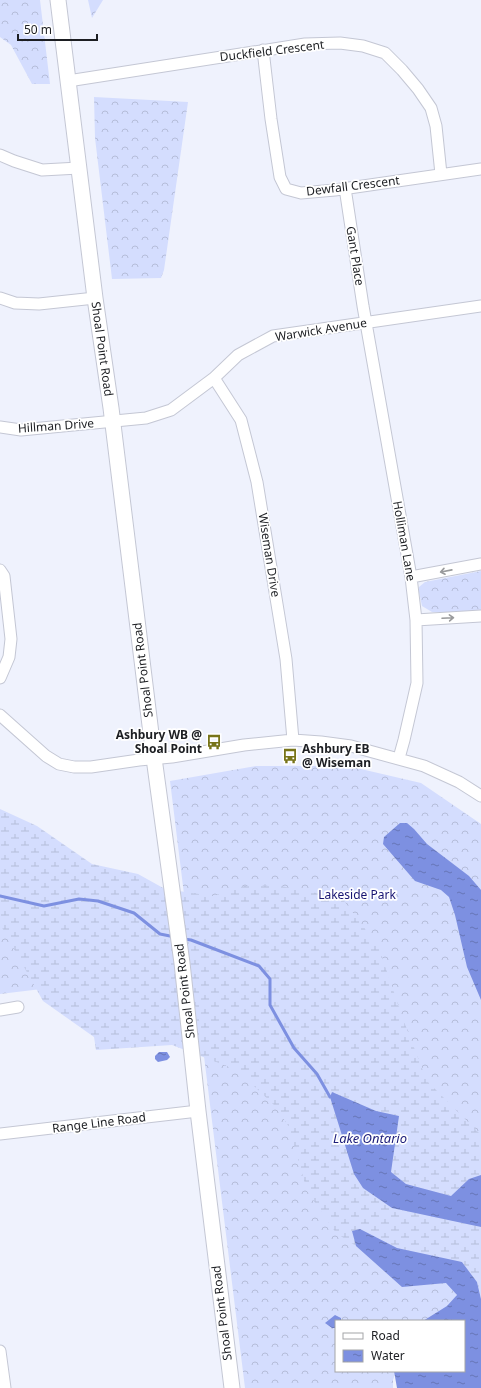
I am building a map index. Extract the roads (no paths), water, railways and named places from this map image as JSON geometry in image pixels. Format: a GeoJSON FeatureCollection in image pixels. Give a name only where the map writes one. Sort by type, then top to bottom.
{"type":"FeatureCollection","features":[{"type":"Feature","properties":{"kind":"street","name":"Shoal Point Road"},"geometry":{"type":"LineString","coordinates":[[58,0],[154,758],[173,890],[198,1112],[232,1388]]}},
{"type":"Feature","properties":{"kind":"street","name":"Duckfield Crescent"},"geometry":{"type":"LineString","coordinates":[[68,81],[305,44],[340,43],[363,46],[385,53],[406,75],[432,108],[436,126],[442,174]]}},
{"type":"Feature","properties":{"kind":"street","name":"Dewfall Crescent"},"geometry":{"type":"LineString","coordinates":[[263,50],[271,119],[280,177],[286,189],[301,193],[481,169]]}},
{"type":"Feature","properties":{"kind":"street"},"geometry":{"type":"LineString","coordinates":[[0,155],[42,170],[79,168]]}},
{"type":"Feature","properties":{"kind":"street","name":"Gant Place"},"geometry":{"type":"LineString","coordinates":[[345,188],[366,323]]}},
{"type":"Feature","properties":{"kind":"street"},"geometry":{"type":"LineString","coordinates":[[0,298],[15,303],[39,304],[95,298]]}},
{"type":"Feature","properties":{"kind":"street","name":"Warwick Avenue"},"geometry":{"type":"LineString","coordinates":[[112,422],[146,418],[171,410],[214,378],[238,355],[273,336],[481,306]]}},
{"type":"Feature","properties":{"kind":"street","name":"Holliman Lane"},"geometry":{"type":"LineString","coordinates":[[366,323],[411,577],[416,620],[417,683],[399,758]]}},
{"type":"Feature","properties":{"kind":"street","name":"Wiseman Drive"},"geometry":{"type":"LineString","coordinates":[[214,378],[241,420],[257,482],[286,659],[293,740]]}},
{"type":"Feature","properties":{"kind":"street","name":"Hillman Drive"},"geometry":{"type":"LineString","coordinates":[[0,427],[21,430],[112,422]]}},
{"type":"Feature","properties":{"kind":"street"},"geometry":{"type":"LineString","coordinates":[[411,577],[481,564]]}},
{"type":"Feature","properties":{"kind":"street"},"geometry":{"type":"LineString","coordinates":[[0,570],[4,576],[11,640],[9,657],[0,678]]}},
{"type":"Feature","properties":{"kind":"street"},"geometry":{"type":"LineString","coordinates":[[416,620],[481,616]]}},
{"type":"Feature","properties":{"kind":"street"},"geometry":{"type":"LineString","coordinates":[[0,715],[46,756],[59,764],[74,767],[91,767],[154,758],[172,757],[244,745],[293,740],[351,746],[399,758],[424,766],[459,782],[481,796]]}},
{"type":"Feature","properties":{"kind":"street"},"geometry":{"type":"LineString","coordinates":[[0,1010],[18,1007]]}},
{"type":"Feature","properties":{"kind":"street","name":"Range Line Road"},"geometry":{"type":"LineString","coordinates":[[0,1134],[198,1112]]}},
{"type":"Feature","properties":{"kind":"street"},"geometry":{"type":"LineString","coordinates":[[0,1351],[5,1388]]}},
{"type":"Feature","properties":{"kind":"water"},"geometry":{"type":"Polygon","coordinates":[[[400,823],[407,823],[427,844],[469,876],[481,890],[481,1000],[467,967],[455,915],[449,897],[441,890],[415,881],[383,844],[384,837],[400,823]]]}},
{"type":"Feature","properties":{"kind":"water"},"geometry":{"type":"Polygon","coordinates":[[[159,1052],[167,1052],[170,1057],[167,1060],[158,1062],[155,1059],[155,1056],[159,1052]]]}},
{"type":"Feature","properties":{"kind":"water","name":"Lake Ontario"},"geometry":{"type":"Polygon","coordinates":[[[332,1092],[376,1111],[399,1116],[391,1172],[406,1184],[451,1196],[469,1179],[481,1175],[481,1227],[392,1208],[363,1188],[354,1174],[330,1097],[332,1092]]]}},
{"type":"Feature","properties":{"kind":"water"},"geometry":{"type":"Polygon","coordinates":[[[360,1229],[397,1248],[462,1262],[477,1282],[481,1299],[481,1388],[397,1388],[394,1372],[465,1372],[465,1320],[425,1320],[447,1306],[457,1295],[446,1283],[402,1287],[356,1246],[352,1231],[360,1229]]]}},
{"type":"Feature","properties":{"kind":"water"},"geometry":{"type":"Polygon","coordinates":[[[335,1315],[341,1318],[341,1320],[335,1320],[335,1328],[332,1328],[325,1323],[335,1315]]]}},
{"type":"Feature","properties":{"kind":"waterway"},"geometry":{"type":"LineString","coordinates":[[0,896],[44,906],[79,899],[98,901],[134,913],[160,934],[175,937]]}},
{"type":"Feature","properties":{"kind":"waterway"},"geometry":{"type":"LineString","coordinates":[[184,939],[191,940],[259,966],[270,979],[270,1005],[294,1048],[317,1074],[330,1097]]}},
{"type":"Feature","properties":{"kind":"place","name":"Ashbury WB @ Shoal Point"},"geometry":{"type":"Point","coordinates":[214,742]}},
{"type":"Feature","properties":{"kind":"place","name":"Ashbury EB @ Wiseman"},"geometry":{"type":"Point","coordinates":[290,756]}},
{"type":"Feature","properties":{"kind":"park label","name":"Lakeside Park"},"geometry":{"type":"Point","coordinates":[357,895]}}]}
